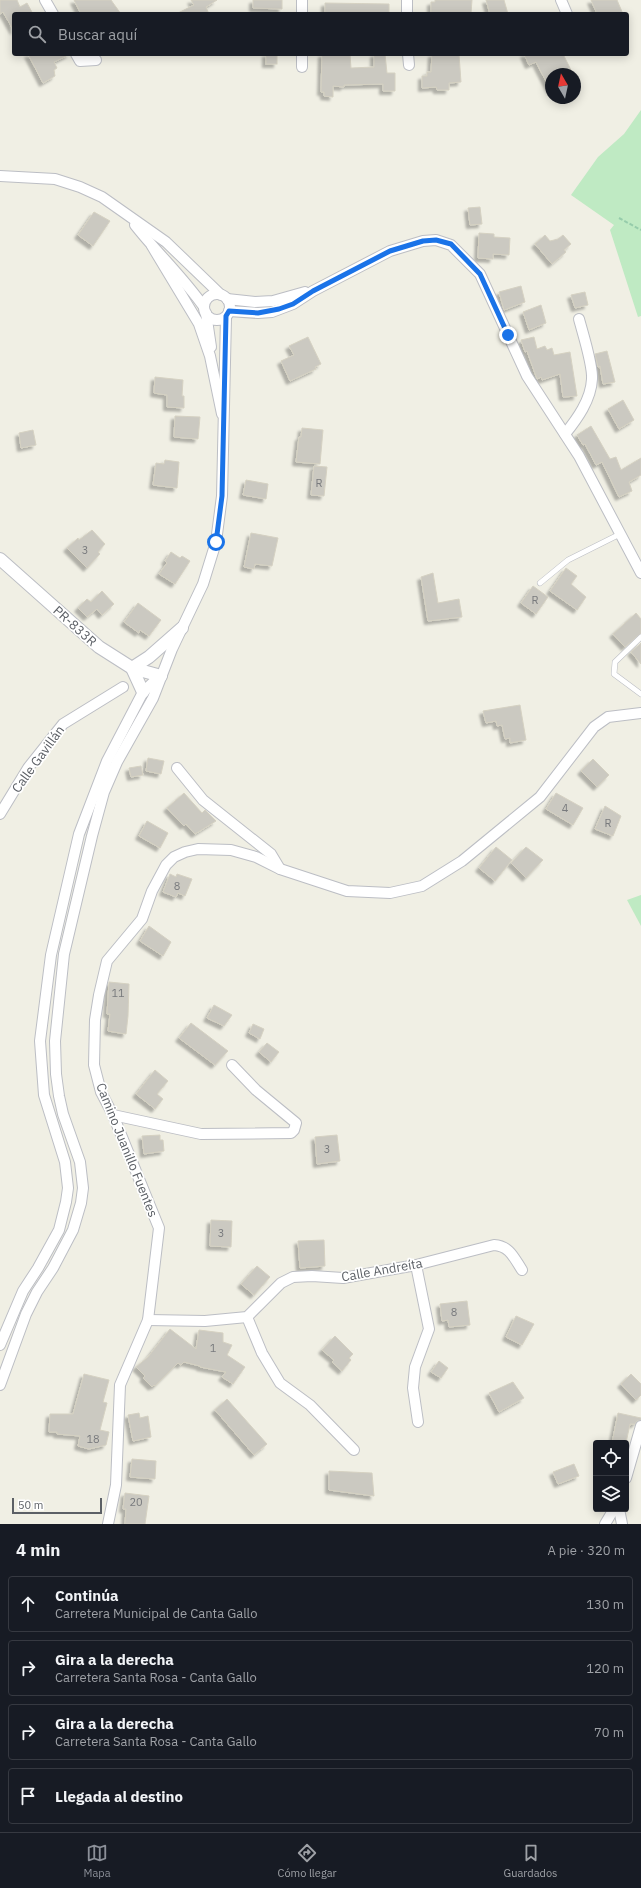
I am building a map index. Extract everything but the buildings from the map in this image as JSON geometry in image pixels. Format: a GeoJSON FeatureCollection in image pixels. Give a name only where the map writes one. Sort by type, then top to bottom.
{"type":"FeatureCollection","features":[{"type":"Feature","properties":{"kind":"street"},"geometry":{"type":"LineString","coordinates":[[45,0],[52,12]]}},
{"type":"Feature","properties":{"kind":"street"},"geometry":{"type":"LineString","coordinates":[[302,0],[302,12]]}},
{"type":"Feature","properties":{"kind":"street"},"geometry":{"type":"LineString","coordinates":[[407,0],[407,12]]}},
{"type":"Feature","properties":{"kind":"street"},"geometry":{"type":"LineString","coordinates":[[561,0],[566,12]]}},
{"type":"Feature","properties":{"kind":"street"},"geometry":{"type":"LineString","coordinates":[[77,56],[80,61],[96,60]]}},
{"type":"Feature","properties":{"kind":"street"},"geometry":{"type":"LineString","coordinates":[[302,56],[302,67]]}},
{"type":"Feature","properties":{"kind":"street"},"geometry":{"type":"LineString","coordinates":[[408,56],[409,65]]}},
{"type":"Feature","properties":{"kind":"street"},"geometry":{"type":"LineString","coordinates":[[0,176],[55,179],[80,187],[102,197],[128,217],[166,242],[224,297],[229,304],[225,403],[222,416],[222,496],[216,542],[203,584],[160,676],[153,698],[118,762],[104,792],[64,954],[55,1041],[56,1074],[62,1108],[80,1162],[83,1188],[81,1203],[68,1242],[37,1292],[26,1314],[0,1385]]}},
{"type":"Feature","properties":{"kind":"street"},"geometry":{"type":"LineString","coordinates":[[128,217],[152,246],[175,269],[213,319],[220,320],[228,314],[272,312],[293,304],[313,291],[390,251],[423,241],[436,240],[451,244],[480,274],[527,376],[579,456],[641,573]]}},
{"type":"Feature","properties":{"kind":"street"},"geometry":{"type":"LineString","coordinates":[[152,246],[199,324],[213,370]]}},
{"type":"Feature","properties":{"kind":"street"},"geometry":{"type":"LineString","coordinates":[[222,416],[217,397],[213,370],[211,339],[205,310],[206,300],[211,296],[255,302],[273,301],[313,291]]}},
{"type":"Feature","properties":{"kind":"street"},"geometry":{"type":"LineString","coordinates":[[565,434],[577,420],[587,400],[592,379],[587,346],[579,319]]}},
{"type":"Feature","properties":{"kind":"street","name":"PR-833R"},"geometry":{"type":"LineString","coordinates":[[0,558],[99,647],[132,668],[160,676]]}},
{"type":"Feature","properties":{"kind":"street"},"geometry":{"type":"LineString","coordinates":[[143,692],[132,668],[149,657],[182,628]]}},
{"type":"Feature","properties":{"kind":"street"},"geometry":{"type":"LineString","coordinates":[[0,1345],[22,1291],[38,1268],[59,1230],[66,1202],[68,1188],[65,1162],[44,1095],[41,1073],[40,1041],[51,955],[79,834],[107,761],[143,692],[160,676]]}},
{"type":"Feature","properties":{"kind":"street","name":"Calle Gavillán"},"geometry":{"type":"LineString","coordinates":[[0,814],[28,768],[63,724],[123,687]]}},
{"type":"Feature","properties":{"kind":"street","name":"Camino Juanillo Fuentes"},"geometry":{"type":"LineString","coordinates":[[108,1524],[116,1485],[120,1385],[148,1320],[159,1228],[113,1115],[101,1092],[94,1065],[95,1020],[98,995],[107,961],[142,919],[152,892],[166,865],[174,857],[185,852],[198,849],[231,850],[256,857],[280,869],[347,891],[390,893],[422,886],[462,861],[540,797],[594,727],[608,717],[641,713]]}},
{"type":"Feature","properties":{"kind":"street"},"geometry":{"type":"LineString","coordinates":[[176,768],[203,800],[271,854],[280,869]]}},
{"type":"Feature","properties":{"kind":"street"},"geometry":{"type":"LineString","coordinates":[[113,1115],[201,1134],[291,1133],[294,1130],[296,1123],[256,1090],[232,1065]]}},
{"type":"Feature","properties":{"kind":"street","name":"Calle Andreíta"},"geometry":{"type":"LineString","coordinates":[[247,1317],[281,1283],[293,1277],[312,1276],[343,1278],[416,1265],[494,1245],[503,1246],[508,1249],[522,1270]]}},
{"type":"Feature","properties":{"kind":"street"},"geometry":{"type":"LineString","coordinates":[[416,1265],[429,1329],[415,1366],[413,1388],[418,1422]]}},
{"type":"Feature","properties":{"kind":"street"},"geometry":{"type":"LineString","coordinates":[[148,1320],[205,1321],[247,1317],[262,1352],[280,1383],[310,1405],[354,1450]]}},
{"type":"Feature","properties":{"kind":"street"},"geometry":{"type":"LineString","coordinates":[[627,1476],[637,1454],[641,1426]]}},
{"type":"Feature","properties":{"kind":"street"},"geometry":{"type":"LineString","coordinates":[[605,1524],[612,1512]]}},
{"type":"Feature","properties":{"kind":"street"},"geometry":{"type":"LineString","coordinates":[[619,1512],[622,1524]]}},
{"type":"Feature","properties":{"kind":"lane"},"geometry":{"type":"LineString","coordinates":[[540,583],[568,560],[620,534]]}},
{"type":"Feature","properties":{"kind":"lane"},"geometry":{"type":"LineString","coordinates":[[641,637],[615,662],[614,674],[641,694]]}},
{"type":"Feature","properties":{"kind":"path"},"geometry":{"type":"LineString","coordinates":[[619,218],[641,230]]}},
{"type":"Feature","properties":{"kind":"green space"},"geometry":{"type":"Polygon","coordinates":[[[641,110],[641,316],[638,317],[610,230],[614,225],[571,195],[598,157],[624,134],[641,110]]]}},
{"type":"Feature","properties":{"kind":"green space"},"geometry":{"type":"Polygon","coordinates":[[[641,895],[641,926],[627,900],[641,895]]]}},
{"type":"Feature","properties":{"kind":"route"},"geometry":{"type":"LineString","coordinates":[[216,542],[222,496],[224,457],[222,416],[225,403],[226,316],[229,311],[245,313],[272,312],[293,304],[313,291],[390,251],[423,241],[436,240],[451,244],[458,253],[480,274],[508,335]]}}]}
